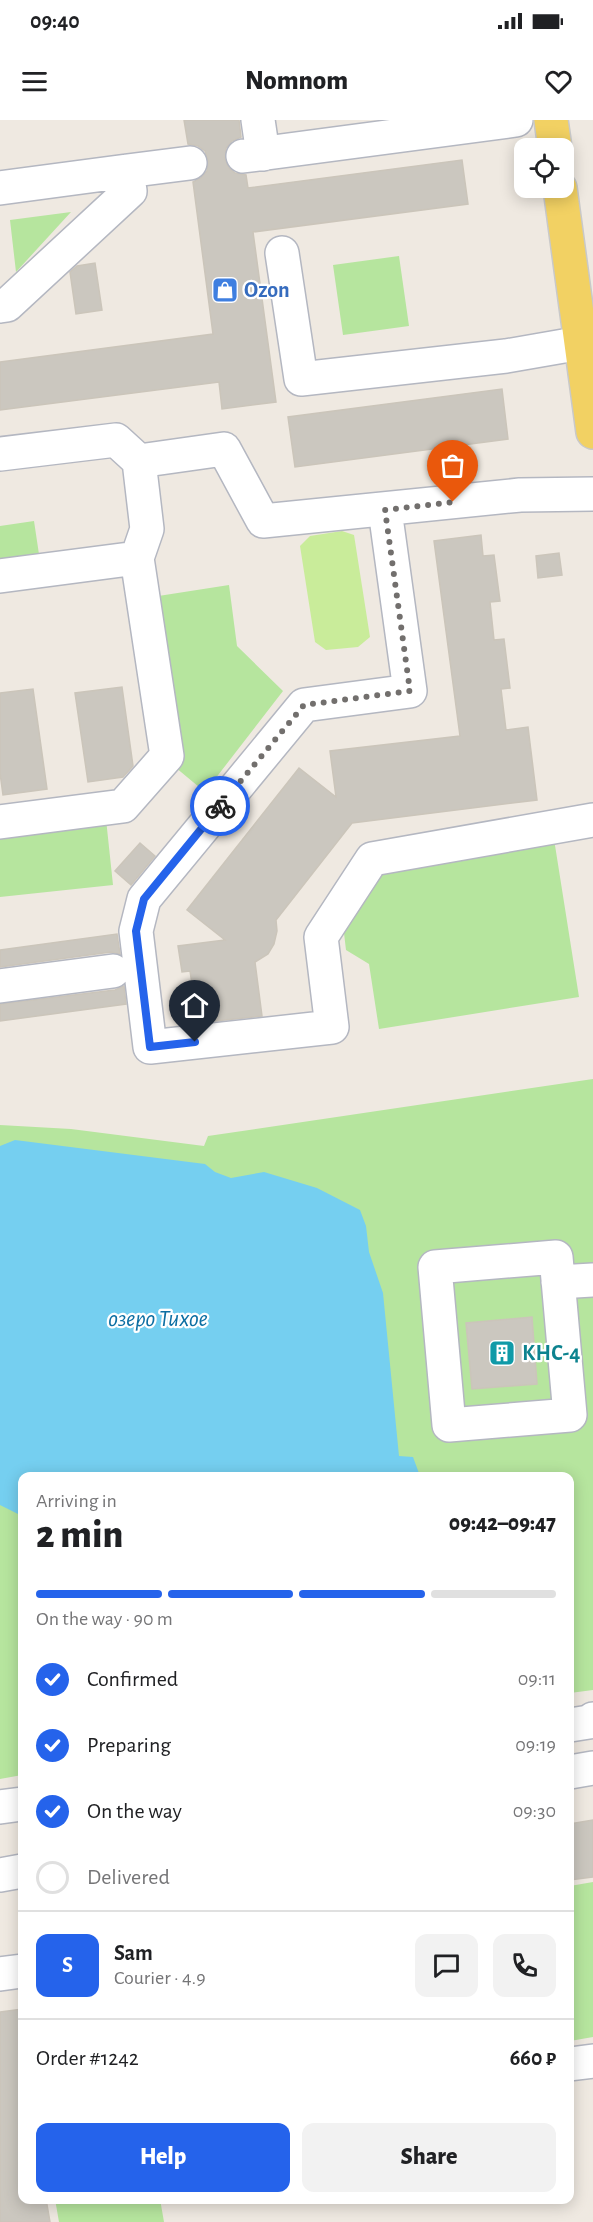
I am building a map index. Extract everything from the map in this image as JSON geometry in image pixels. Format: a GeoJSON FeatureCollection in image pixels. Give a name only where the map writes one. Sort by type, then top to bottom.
{"type":"FeatureCollection","features":[{"type":"Feature","properties":{"kind":"main road"},"geometry":{"type":"LineString","coordinates":[[551,120],[554,138]]}},
{"type":"Feature","properties":{"kind":"main road"},"geometry":{"type":"LineString","coordinates":[[561,198],[593,432]]}},
{"type":"Feature","properties":{"kind":"street"},"geometry":{"type":"LineString","coordinates":[[258,120],[253,155],[516,120]]}},
{"type":"Feature","properties":{"kind":"street"},"geometry":{"type":"LineString","coordinates":[[0,188],[190,163]]}},
{"type":"Feature","properties":{"kind":"street"},"geometry":{"type":"LineString","coordinates":[[0,306],[8,304],[130,191],[127,171]]}},
{"type":"Feature","properties":{"kind":"street"},"geometry":{"type":"LineString","coordinates":[[282,253],[301,379],[506,356],[581,343]]}},
{"type":"Feature","properties":{"kind":"street"},"geometry":{"type":"LineString","coordinates":[[0,454],[116,440],[139,461],[147,529],[137,558],[167,756],[123,806],[0,822]]}},
{"type":"Feature","properties":{"kind":"street"},"geometry":{"type":"LineString","coordinates":[[139,461],[224,449],[263,522],[520,495],[593,494]]}},
{"type":"Feature","properties":{"kind":"street"},"geometry":{"type":"LineString","coordinates":[[385,510],[410,691],[304,705],[144,899],[136,931],[150,1047],[332,1027],[321,936],[372,859],[593,820]]}},
{"type":"Feature","properties":{"kind":"street"},"geometry":{"type":"LineString","coordinates":[[0,576],[137,558]]}},
{"type":"Feature","properties":{"kind":"street"},"geometry":{"type":"LineString","coordinates":[[0,986],[113,971]]}},
{"type":"Feature","properties":{"kind":"street"},"geometry":{"type":"LineString","coordinates":[[556,1257],[558,1282],[570,1415],[449,1425],[435,1267],[556,1257]]}},
{"type":"Feature","properties":{"kind":"street"},"geometry":{"type":"LineString","coordinates":[[558,1282],[593,1280]]}},
{"type":"Feature","properties":{"kind":"street"},"geometry":{"type":"LineString","coordinates":[[574,1771],[593,1768]]}},
{"type":"Feature","properties":{"kind":"street"},"geometry":{"type":"LineString","coordinates":[[0,1807],[18,1805]]}},
{"type":"Feature","properties":{"kind":"street"},"geometry":{"type":"LineString","coordinates":[[0,1875],[18,1872]]}},
{"type":"Feature","properties":{"kind":"street"},"geometry":{"type":"LineString","coordinates":[[0,1974],[18,1972]]}},
{"type":"Feature","properties":{"kind":"street"},"geometry":{"type":"LineString","coordinates":[[574,2063],[593,2061]]}},
{"type":"Feature","properties":{"kind":"green space"},"geometry":{"type":"Polygon","coordinates":[[[71,212],[16,272],[10,220],[71,212]]]}},
{"type":"Feature","properties":{"kind":"green space"},"geometry":{"type":"Polygon","coordinates":[[[399,256],[409,326],[343,335],[333,265],[399,256]]]}},
{"type":"Feature","properties":{"kind":"green space"},"geometry":{"type":"Polygon","coordinates":[[[34,521],[40,561],[0,566],[0,526],[34,521]]]}},
{"type":"Feature","properties":{"kind":"green space"},"geometry":{"type":"Polygon","coordinates":[[[342,531],[354,535],[370,637],[358,647],[326,650],[315,642],[300,546],[310,536],[342,531]]]}},
{"type":"Feature","properties":{"kind":"green space"},"geometry":{"type":"Polygon","coordinates":[[[229,585],[237,646],[283,691],[205,792],[175,767],[152,597],[229,585]]]}},
{"type":"Feature","properties":{"kind":"green space"},"geometry":{"type":"Polygon","coordinates":[[[106,819],[113,885],[0,897],[0,831],[106,819]]]}},
{"type":"Feature","properties":{"kind":"green space"},"geometry":{"type":"Polygon","coordinates":[[[554,839],[579,997],[379,1029],[369,964],[346,950],[342,916],[377,867],[554,839]]]}},
{"type":"Feature","properties":{"kind":"green space"},"geometry":{"type":"Polygon","coordinates":[[[593,1079],[593,1690],[574,1692],[574,1472],[18,1472],[18,1776],[0,1779],[0,1125],[71,1129],[204,1146],[208,1136],[593,1079]]]}},
{"type":"Feature","properties":{"kind":"green space"},"geometry":{"type":"Polygon","coordinates":[[[593,1882],[593,2037],[574,2040],[574,1885],[593,1882]]]}},
{"type":"Feature","properties":{"kind":"green space"},"geometry":{"type":"Polygon","coordinates":[[[56,2204],[161,2204],[164,2222],[59,2222],[56,2204]]]}},
{"type":"Feature","properties":{"kind":"water","name":"озеро Тихое"},"geometry":{"type":"Polygon","coordinates":[[[15,1140],[205,1164],[215,1172],[231,1178],[264,1172],[317,1188],[360,1210],[366,1226],[369,1252],[383,1293],[399,1456],[413,1457],[419,1472],[18,1472],[18,1514],[0,1505],[0,1146],[15,1140]]]}},
{"type":"Feature","properties":{"kind":"building"},"geometry":{"type":"Polygon","coordinates":[[[184,120],[239,120],[241,137],[232,141],[226,148],[225,159],[229,168],[235,173],[246,175],[248,188],[462,160],[468,204],[253,232],[276,402],[222,409],[219,382],[0,410],[0,362],[213,334],[193,182],[207,171],[208,160],[205,151],[198,146],[188,144],[184,120]]]}},
{"type":"Feature","properties":{"kind":"building"},"geometry":{"type":"Polygon","coordinates":[[[95,263],[102,310],[76,314],[70,272],[77,266],[95,263]]]}},
{"type":"Feature","properties":{"kind":"building"},"geometry":{"type":"Polygon","coordinates":[[[502,389],[508,439],[295,467],[288,417],[502,389]]]}},
{"type":"Feature","properties":{"kind":"building"},"geometry":{"type":"Polygon","coordinates":[[[481,535],[483,556],[494,555],[500,601],[490,602],[494,640],[504,639],[510,688],[501,689],[506,730],[528,727],[537,800],[352,823],[276,920],[277,931],[274,944],[268,954],[255,962],[262,1016],[187,1024],[185,1012],[196,1011],[190,971],[182,972],[178,946],[225,940],[187,910],[299,768],[336,797],[330,751],[460,736],[434,541],[481,535]]]}},
{"type":"Feature","properties":{"kind":"building"},"geometry":{"type":"Polygon","coordinates":[[[559,553],[562,575],[538,578],[536,556],[559,553]]]}},
{"type":"Feature","properties":{"kind":"building"},"geometry":{"type":"Polygon","coordinates":[[[122,687],[133,766],[123,777],[88,782],[75,693],[122,687]]]}},
{"type":"Feature","properties":{"kind":"building"},"geometry":{"type":"Polygon","coordinates":[[[33,689],[47,789],[3,795],[0,773],[0,693],[33,689]]]}},
{"type":"Feature","properties":{"kind":"building"},"geometry":{"type":"Polygon","coordinates":[[[140,843],[155,856],[131,885],[115,871],[140,843]]]}},
{"type":"Feature","properties":{"kind":"building"},"geometry":{"type":"Polygon","coordinates":[[[117,934],[120,954],[111,952],[0,967],[0,950],[117,934]]]}},
{"type":"Feature","properties":{"kind":"building"},"geometry":{"type":"Polygon","coordinates":[[[124,986],[126,1004],[0,1021],[0,1004],[115,990],[124,986]]]}},
{"type":"Feature","properties":{"kind":"building","name":"КНС-4"},"geometry":{"type":"Polygon","coordinates":[[[532,1317],[537,1384],[472,1389],[466,1323],[532,1317]]]}},
{"type":"Feature","properties":{"kind":"building"},"geometry":{"type":"Polygon","coordinates":[[[593,1820],[593,1877],[574,1879],[574,1823],[593,1820]]]}},
{"type":"Feature","properties":{"kind":"building"},"geometry":{"type":"Polygon","coordinates":[[[18,2010],[18,2204],[47,2204],[50,2222],[0,2222],[0,2012],[18,2010]]]}},
{"type":"Feature","properties":{"kind":"way so far"},"geometry":{"type":"LineString","coordinates":[[220,806],[304,705],[410,691],[385,510],[453,502]]}},
{"type":"Feature","properties":{"kind":"place","name":"Ozon"},"geometry":{"type":"Point","coordinates":[225,290]}},
{"type":"Feature","properties":{"kind":"place","name":"КНС-4"},"geometry":{"type":"Point","coordinates":[502,1353]}},
{"type":"Feature","properties":{"kind":"route"},"geometry":{"type":"LineString","coordinates":[[195,1042],[150,1047],[136,931],[144,899],[220,806]]}}]}
